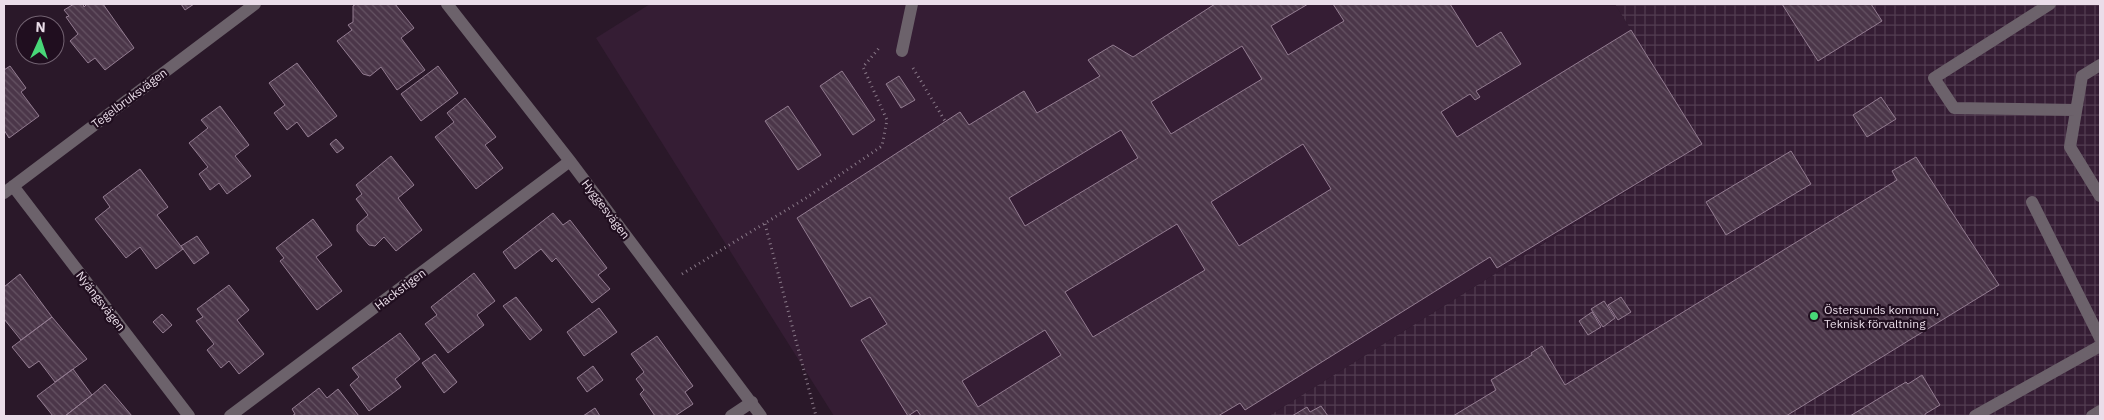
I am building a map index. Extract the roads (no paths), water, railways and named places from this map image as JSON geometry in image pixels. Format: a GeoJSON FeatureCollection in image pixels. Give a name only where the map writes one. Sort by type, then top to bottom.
{"type":"FeatureCollection","features":[{"type":"Feature","properties":{"kind":"street","name":"Tegelbruksvägen"},"geometry":{"type":"LineString","coordinates":[[8,189],[255,4]]}},
{"type":"Feature","properties":{"kind":"street","name":"Hyggesvägen"},"geometry":{"type":"LineString","coordinates":[[447,4],[570,161],[761,416]]}},
{"type":"Feature","properties":{"kind":"street"},"geometry":{"type":"LineString","coordinates":[[902,51],[912,4]]}},
{"type":"Feature","properties":{"kind":"street"},"geometry":{"type":"LineString","coordinates":[[2050,4],[1934,78],[1954,108],[2076,110]]}},
{"type":"Feature","properties":{"kind":"street"},"geometry":{"type":"LineString","coordinates":[[2100,65],[2082,76],[2070,147],[2100,196]]}},
{"type":"Feature","properties":{"kind":"street","name":"Hackstigen"},"geometry":{"type":"LineString","coordinates":[[230,416],[570,161]]}},
{"type":"Feature","properties":{"kind":"street","name":"Nyängsvägen"},"geometry":{"type":"LineString","coordinates":[[8,189],[189,416]]}},
{"type":"Feature","properties":{"kind":"street"},"geometry":{"type":"LineString","coordinates":[[2032,202],[2100,338]]}},
{"type":"Feature","properties":{"kind":"street"},"geometry":{"type":"LineString","coordinates":[[1975,416],[1989,413],[2100,346]]}},
{"type":"Feature","properties":{"kind":"street"},"geometry":{"type":"LineString","coordinates":[[731,416],[752,402]]}},
{"type":"Feature","properties":{"kind":"street"},"geometry":{"type":"LineString","coordinates":[[2092,416],[2100,411]]}},
{"type":"Feature","properties":{"kind":"place","name":"Östersunds kommun, Teknisk förvaltning"},"geometry":{"type":"Point","coordinates":[1814,316]}}]}
